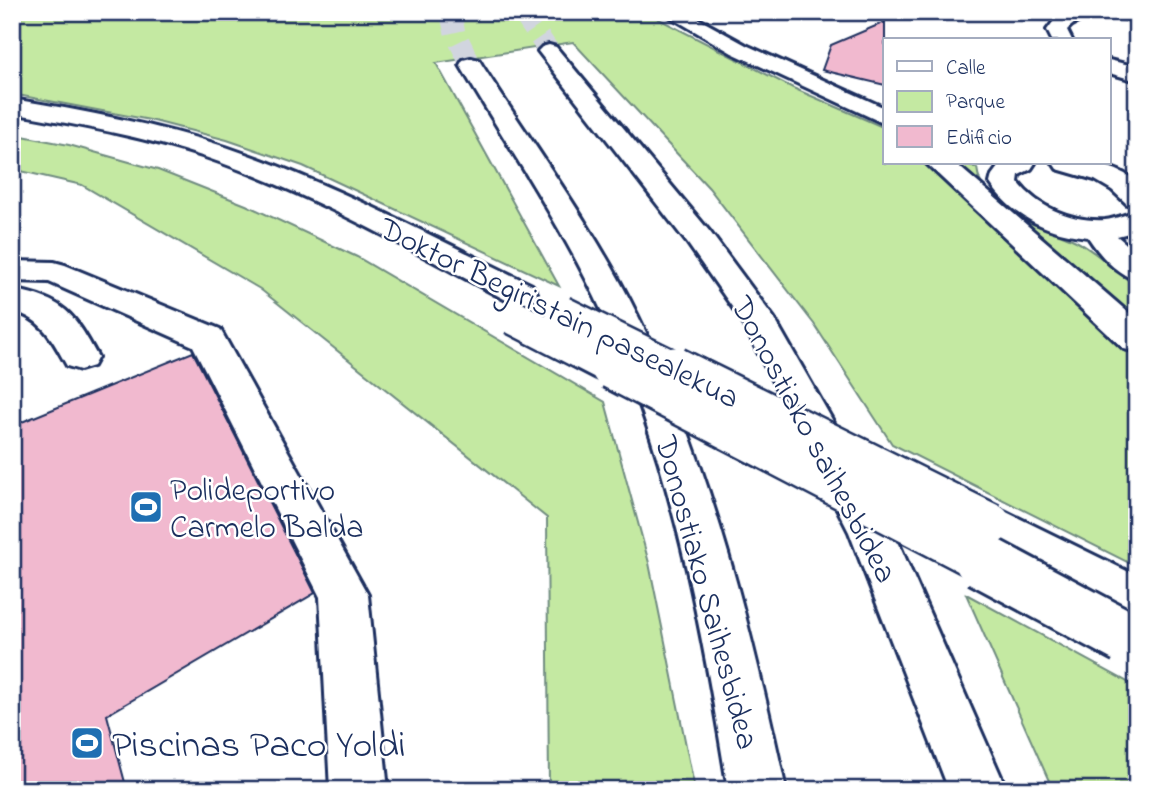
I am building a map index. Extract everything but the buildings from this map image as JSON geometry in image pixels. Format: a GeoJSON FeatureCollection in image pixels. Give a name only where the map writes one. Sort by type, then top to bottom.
{"type":"FeatureCollection","features":[{"type":"Feature","properties":{"kind":"main road"},"geometry":{"type":"LineString","coordinates":[[671,12],[739,49],[883,116]]}},
{"type":"Feature","properties":{"kind":"main road"},"geometry":{"type":"LineString","coordinates":[[1061,38],[1057,30],[1060,23],[1069,18],[1097,13],[1137,14]]}},
{"type":"Feature","properties":{"kind":"main road","name":"Donostiako saihesbidea"},"geometry":{"type":"LineString","coordinates":[[549,51],[699,238],[757,318],[870,528],[978,790]]}},
{"type":"Feature","properties":{"kind":"main road","name":"Donostiako Saihesbidea"},"geometry":{"type":"LineString","coordinates":[[471,65],[565,214],[621,316],[682,469],[738,687],[757,790]]}},
{"type":"Feature","properties":{"kind":"main road"},"geometry":{"type":"LineString","coordinates":[[1110,66],[1137,74]]}},
{"type":"Feature","properties":{"kind":"main road","name":"Doktor Begiristain pasealekua"},"geometry":{"type":"LineString","coordinates":[[12,106],[193,145],[280,176],[1025,582],[1133,628]]}},
{"type":"Feature","properties":{"kind":"main road"},"geometry":{"type":"LineString","coordinates":[[12,121],[116,142],[171,157],[258,190],[517,305]]}},
{"type":"Feature","properties":{"kind":"main road"},"geometry":{"type":"LineString","coordinates":[[940,164],[1137,340]]}},
{"type":"Feature","properties":{"kind":"main road"},"geometry":{"type":"LineString","coordinates":[[1010,164],[1004,183],[1020,203],[1055,221],[1097,229],[1115,228],[1136,201],[1101,173],[1070,164]]}},
{"type":"Feature","properties":{"kind":"main road"},"geometry":{"type":"LineString","coordinates":[[1097,229],[1106,242],[1137,270]]}},
{"type":"Feature","properties":{"kind":"main road"},"geometry":{"type":"LineString","coordinates":[[12,271],[54,272],[207,338],[344,595],[359,790]]}},
{"type":"Feature","properties":{"kind":"main road"},"geometry":{"type":"LineString","coordinates":[[12,300],[36,304],[61,322],[80,357]]}},
{"type":"Feature","properties":{"kind":"main road","name":"Doktor Begiristain pasealekua"},"geometry":{"type":"LineString","coordinates":[[517,305],[990,524],[1133,628]]}},
{"type":"Feature","properties":{"kind":"green space"},"geometry":{"type":"Polygon","coordinates":[[[12,12],[619,12],[655,17],[793,88],[883,127],[883,164],[967,164],[977,168],[982,185],[1001,209],[1076,241],[1137,287],[1137,567],[892,444],[814,324],[709,188],[573,42],[436,63],[559,286],[303,166],[227,140],[150,120],[12,94],[12,12]]]}},
{"type":"Feature","properties":{"kind":"green space"},"geometry":{"type":"Polygon","coordinates":[[[12,134],[69,145],[158,170],[246,205],[357,257],[605,402],[649,563],[695,790],[549,790],[547,518],[260,289],[82,185],[12,169],[12,134]]]}},
{"type":"Feature","properties":{"kind":"green space"},"geometry":{"type":"Polygon","coordinates":[[[966,594],[1137,687],[1137,790],[1053,790],[966,594]]]}},
{"type":"Feature","properties":{"kind":"tunnel"},"geometry":{"type":"LineString","coordinates":[[450,12],[455,33],[471,65]]}},
{"type":"Feature","properties":{"kind":"tunnel"},"geometry":{"type":"LineString","coordinates":[[522,12],[549,51]]}},
{"type":"Feature","properties":{"kind":"place","name":"Polideportivo Carmelo Balda"},"geometry":{"type":"Point","coordinates":[146,507]}},
{"type":"Feature","properties":{"kind":"place","name":"Piscinas Paco Yoldi"},"geometry":{"type":"Point","coordinates":[87,743]}}]}
